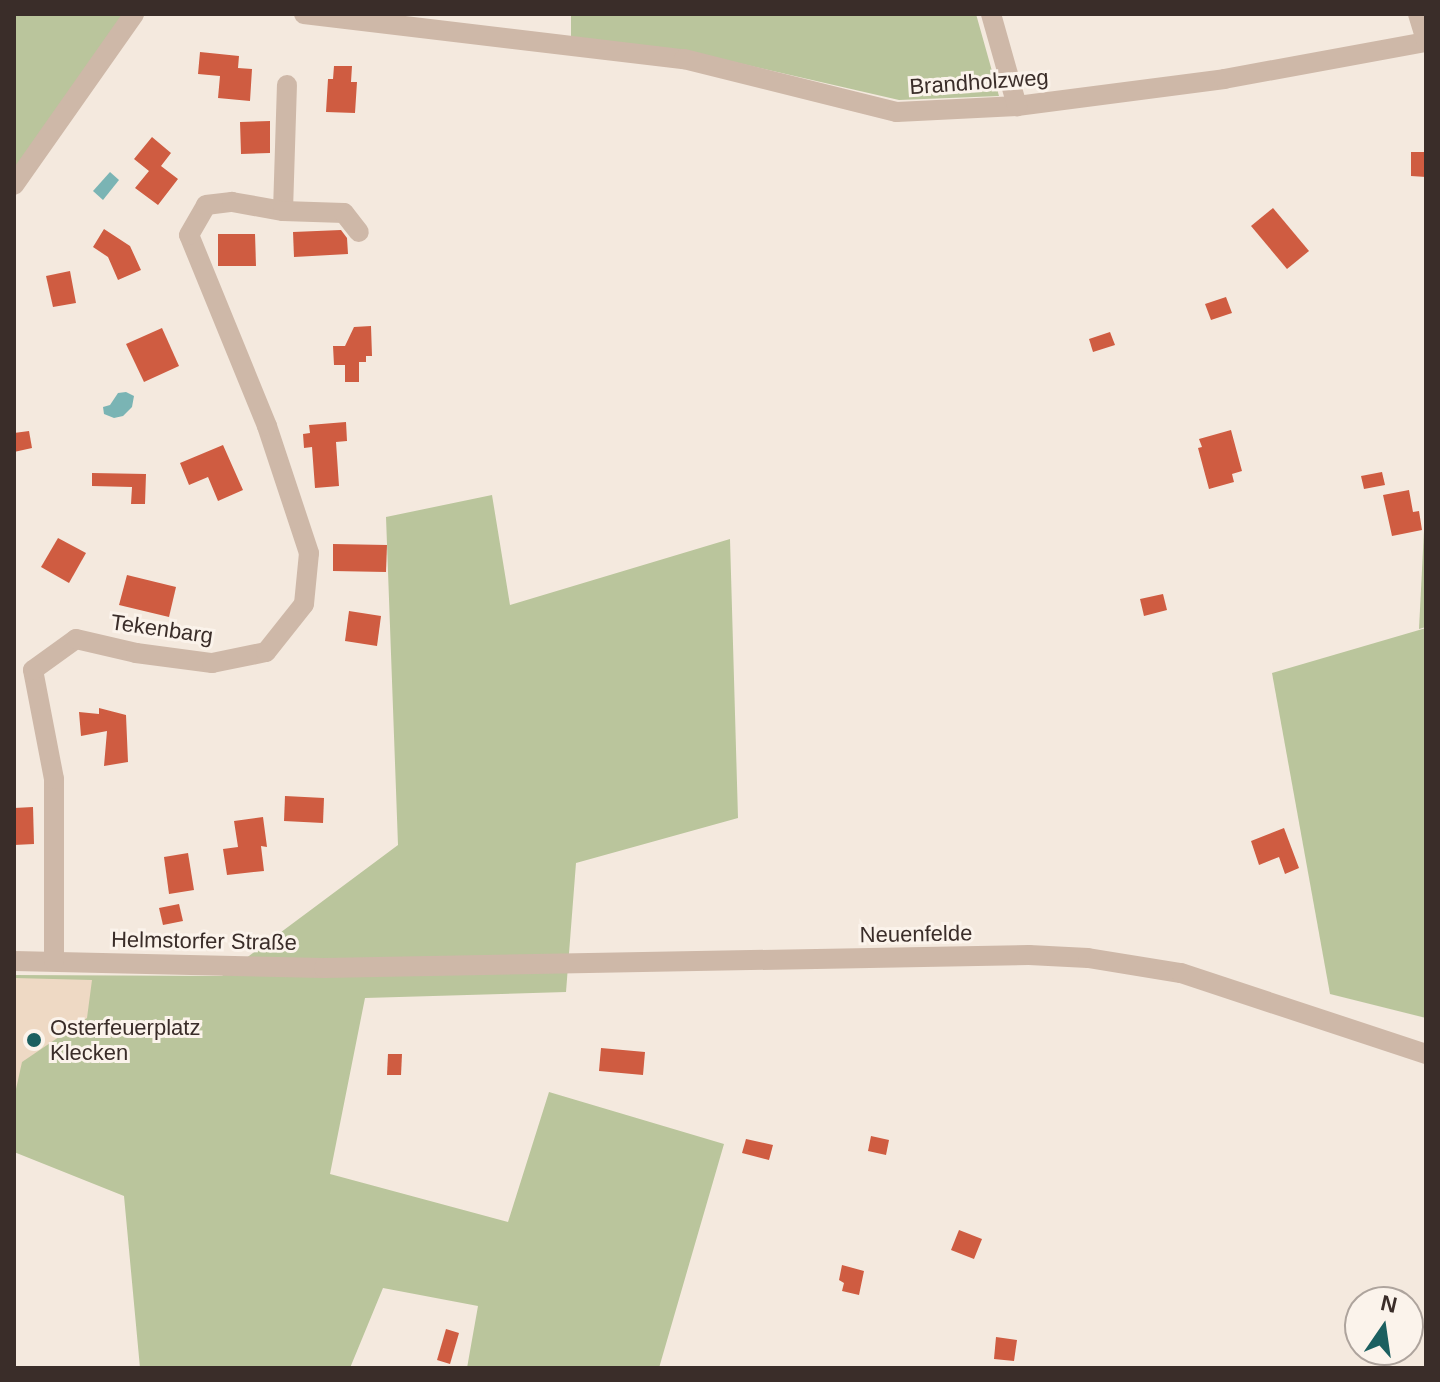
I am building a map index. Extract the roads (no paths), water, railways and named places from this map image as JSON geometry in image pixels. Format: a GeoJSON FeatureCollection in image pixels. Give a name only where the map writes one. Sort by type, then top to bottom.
{"type":"FeatureCollection","features":[{"type":"Feature","properties":{"kind":"street"},"geometry":{"type":"LineString","coordinates":[[14,185],[134,14]]}},
{"type":"Feature","properties":{"kind":"street","name":"Brandholzweg"},"geometry":{"type":"LineString","coordinates":[[304,14],[684,59],[897,112],[1017,106],[1224,79],[1426,41]]}},
{"type":"Feature","properties":{"kind":"street"},"geometry":{"type":"LineString","coordinates":[[991,14],[1017,106]]}},
{"type":"Feature","properties":{"kind":"street"},"geometry":{"type":"LineString","coordinates":[[1418,14],[1426,41]]}},
{"type":"Feature","properties":{"kind":"street"},"geometry":{"type":"LineString","coordinates":[[287,85],[283,211],[344,213],[359,232]]}},
{"type":"Feature","properties":{"kind":"street","name":"Tekenbarg"},"geometry":{"type":"LineString","coordinates":[[54,961],[54,779],[33,670],[76,639],[136,653],[212,663],[266,652],[304,604],[309,553],[267,426],[189,235],[206,205],[232,202],[283,211]]}},
{"type":"Feature","properties":{"kind":"street","name":"Neuenfelde"},"geometry":{"type":"LineString","coordinates":[[392,967],[1029,955],[1088,958],[1181,973],[1426,1054]]}},
{"type":"Feature","properties":{"kind":"street","name":"Helmstorfer Straße"},"geometry":{"type":"LineString","coordinates":[[14,961],[392,967]]}},
{"type":"Feature","properties":{"kind":"water"},"geometry":{"type":"Polygon","coordinates":[[[110,172],[119,180],[103,200],[93,191],[110,172]]]}},
{"type":"Feature","properties":{"kind":"water"},"geometry":{"type":"Polygon","coordinates":[[[126,392],[134,396],[132,407],[123,416],[114,418],[104,414],[103,407],[110,405],[118,393],[126,392]]]}},
{"type":"Feature","properties":{"kind":"place","name":"Osterfeuerplatz Klecken"},"geometry":{"type":"Point","coordinates":[34,1040]}}]}
